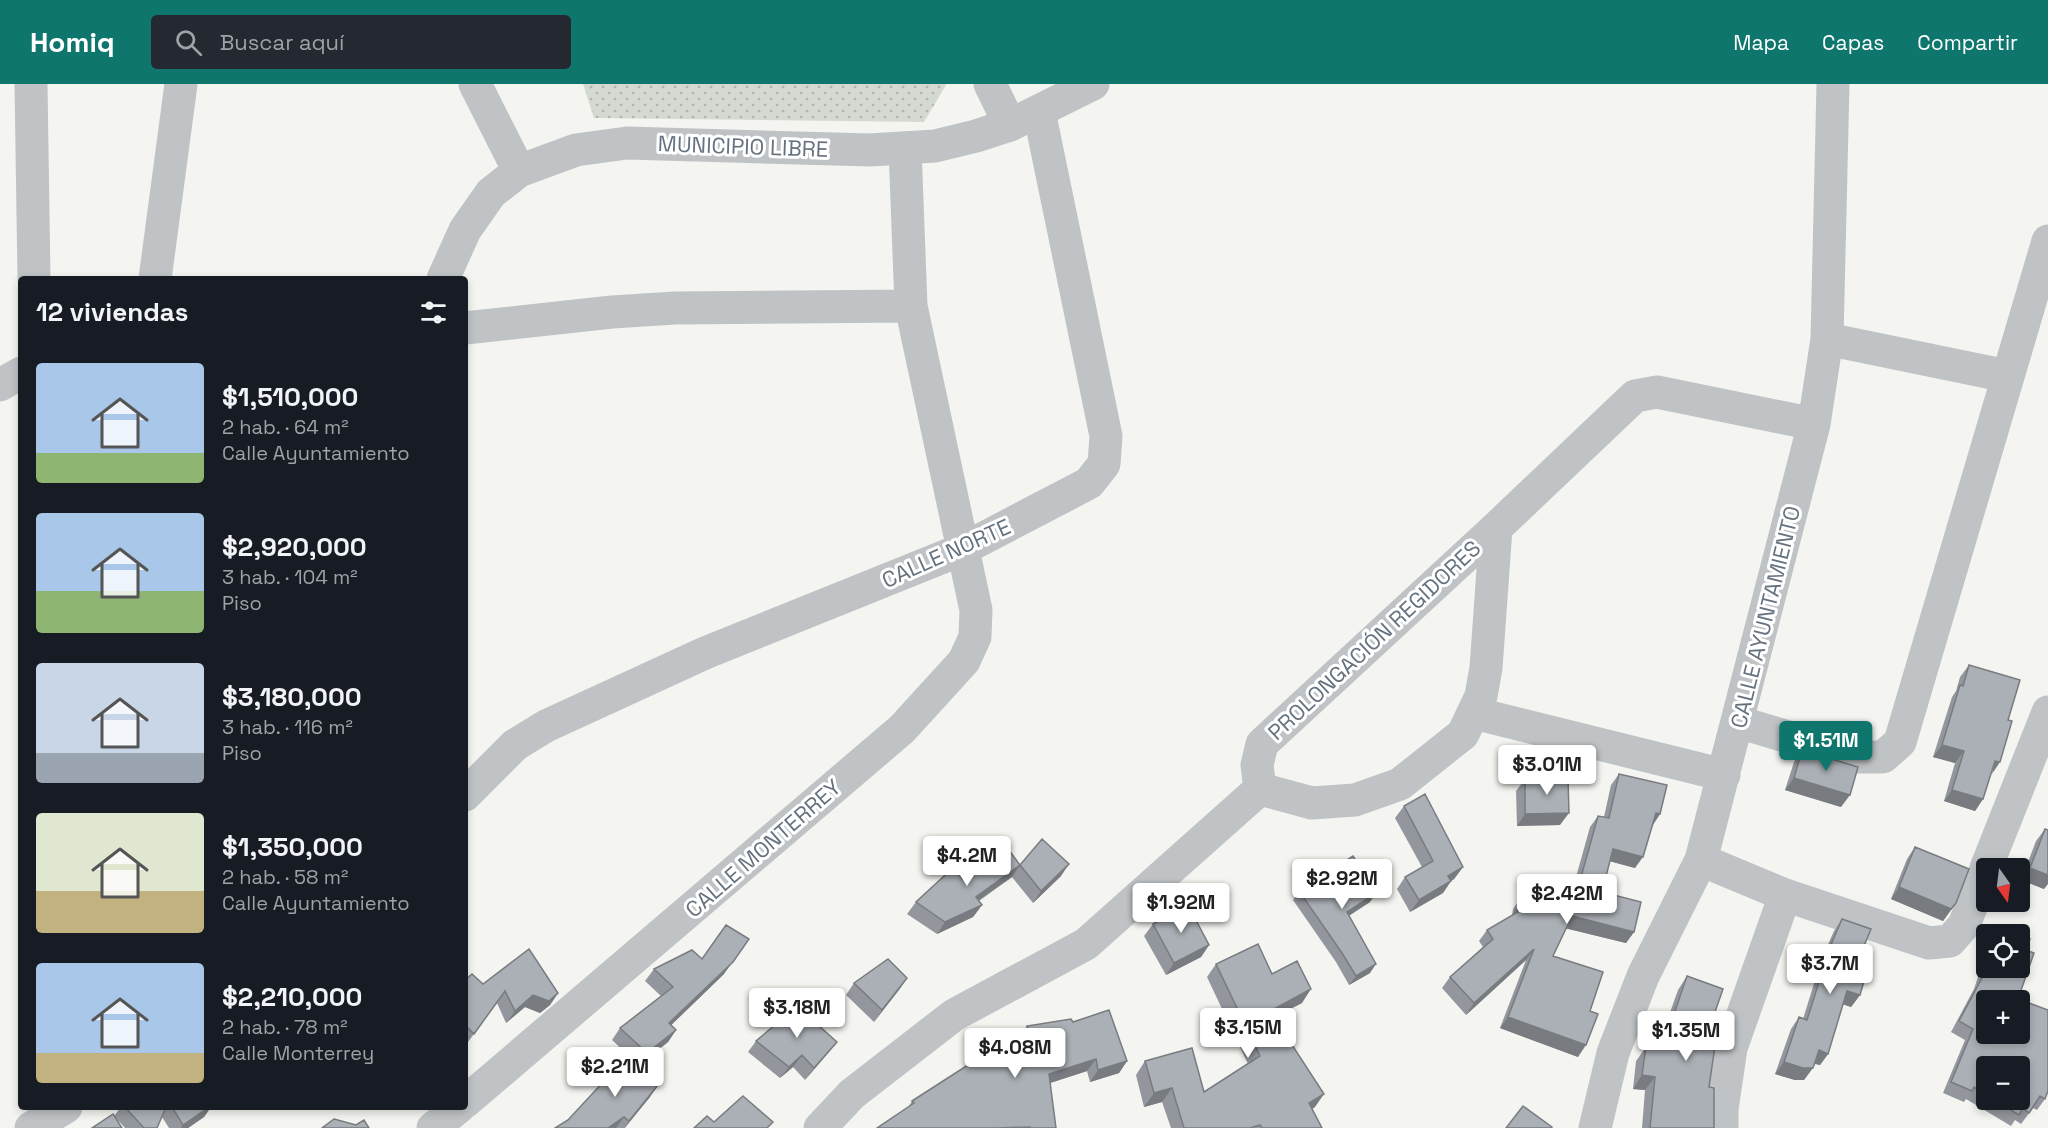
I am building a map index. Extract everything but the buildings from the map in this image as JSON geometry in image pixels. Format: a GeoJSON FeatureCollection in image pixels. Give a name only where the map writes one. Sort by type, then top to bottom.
{"type":"FeatureCollection","features":[{"type":"Feature","properties":{"kind":"street"},"geometry":{"type":"LineString","coordinates":[[31,84],[34,276]]}},
{"type":"Feature","properties":{"kind":"street"},"geometry":{"type":"LineString","coordinates":[[156,276],[181,84]]}},
{"type":"Feature","properties":{"kind":"street"},"geometry":{"type":"LineString","coordinates":[[475,84],[519,171]]}},
{"type":"Feature","properties":{"kind":"street","name":"CALLE NORTE"},"geometry":{"type":"LineString","coordinates":[[468,792],[515,745],[546,726],[705,654],[963,549],[1089,483],[1104,464],[1106,436],[1024,118],[990,84]]}},
{"type":"Feature","properties":{"kind":"street","name":"MUNICIPIO LIBRE"},"geometry":{"type":"LineString","coordinates":[[444,276],[465,230],[491,193],[519,171],[576,150],[627,143],[870,150],[935,146],[976,136],[1024,118],[1093,84]]}},
{"type":"Feature","properties":{"kind":"street","name":"CALLE AYUNTAMIENTO"},"geometry":{"type":"LineString","coordinates":[[1595,1128],[1613,1053],[1643,976],[1701,860],[1815,424],[1827,339],[1833,84]]}},
{"type":"Feature","properties":{"kind":"street","name":"CALLE MONTERREY"},"geometry":{"type":"LineString","coordinates":[[468,1099],[902,729],[964,661],[975,637],[976,610],[911,306],[905,148]]}},
{"type":"Feature","properties":{"kind":"street"},"geometry":{"type":"LineString","coordinates":[[1738,722],[1856,757],[1883,758],[1900,742],[2048,241]]}},
{"type":"Feature","properties":{"kind":"street"},"geometry":{"type":"LineString","coordinates":[[468,328],[612,312],[675,308],[911,306]]}},
{"type":"Feature","properties":{"kind":"street"},"geometry":{"type":"LineString","coordinates":[[1827,339],[2007,376]]}},
{"type":"Feature","properties":{"kind":"street"},"geometry":{"type":"LineString","coordinates":[[0,385],[18,375]]}},
{"type":"Feature","properties":{"kind":"street","name":"PROLONGACIÓN REGIDORES"},"geometry":{"type":"LineString","coordinates":[[1260,789],[1257,765],[1262,744],[1635,396],[1657,392],[1815,424]]}},
{"type":"Feature","properties":{"kind":"street"},"geometry":{"type":"LineString","coordinates":[[820,1128],[852,1094],[954,1015],[1086,944],[1260,789],[1312,803],[1355,800],[1400,784],[1462,734],[1481,696],[1486,668],[1496,528]]}},
{"type":"Feature","properties":{"kind":"street"},"geometry":{"type":"LineString","coordinates":[[1990,858],[2048,712]]}},
{"type":"Feature","properties":{"kind":"street"},"geometry":{"type":"LineString","coordinates":[[1474,713],[1724,775]]}},
{"type":"Feature","properties":{"kind":"street"},"geometry":{"type":"LineString","coordinates":[[1701,860],[1785,895],[1929,942],[1950,941],[1964,925],[1976,894]]}},
{"type":"Feature","properties":{"kind":"street"},"geometry":{"type":"LineString","coordinates":[[1722,1128],[1722,1108],[1731,1048],[1785,895]]}},
{"type":"Feature","properties":{"kind":"street"},"geometry":{"type":"LineString","coordinates":[[31,1128],[61,1110]]}},
{"type":"Feature","properties":{"kind":"street"},"geometry":{"type":"LineString","coordinates":[[433,1128],[455,1110]]}},
{"type":"Feature","properties":{"kind":"shaded area"},"geometry":{"type":"Polygon","coordinates":[[[583,84],[946,85],[924,122],[594,118],[583,84]]]}}]}
